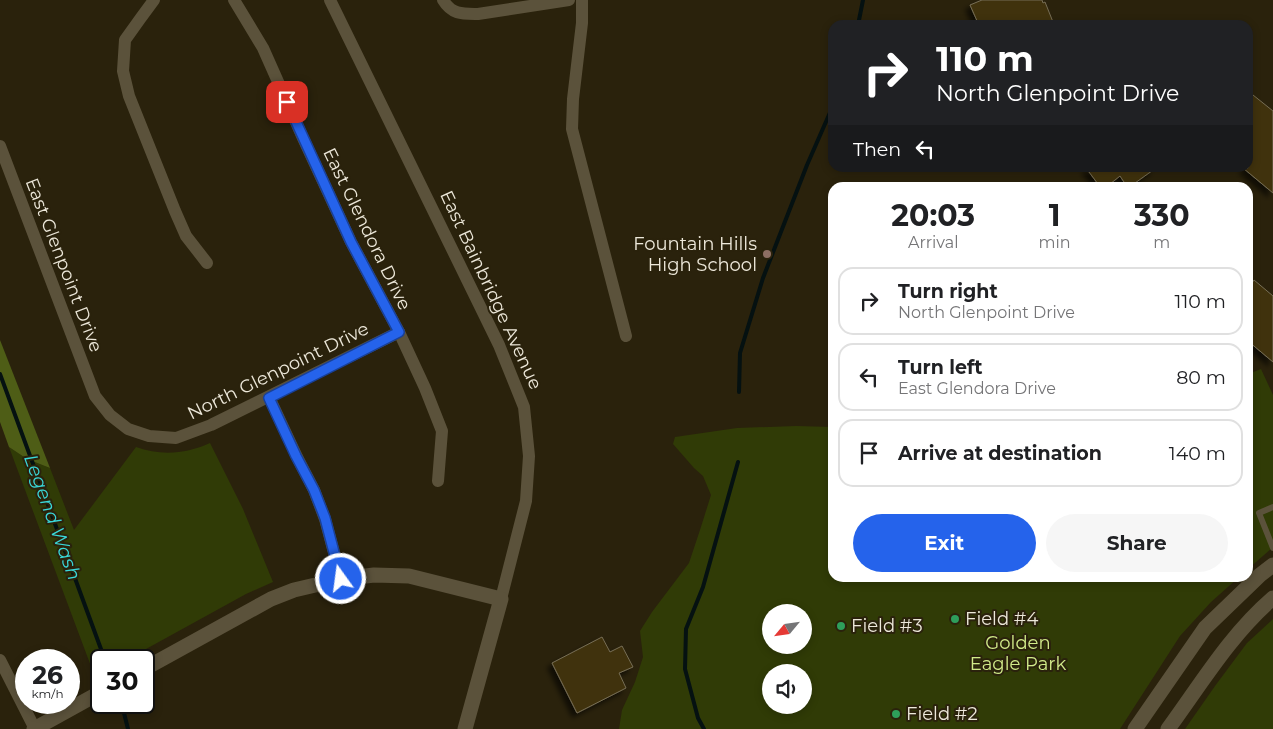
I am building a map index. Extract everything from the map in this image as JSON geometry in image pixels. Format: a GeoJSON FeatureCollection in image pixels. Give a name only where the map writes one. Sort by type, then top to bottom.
{"type":"FeatureCollection","features":[{"type":"Feature","properties":{"kind":"street"},"geometry":{"type":"LineString","coordinates":[[154,0],[125,40],[122,71],[129,96],[174,211],[186,236],[207,263]]}},
{"type":"Feature","properties":{"kind":"street","name":"East Glendora Drive"},"geometry":{"type":"LineString","coordinates":[[234,0],[263,48],[351,242],[399,332],[425,388],[442,431],[438,481]]}},
{"type":"Feature","properties":{"kind":"street","name":"East Bainbridge Avenue"},"geometry":{"type":"LineString","coordinates":[[330,0],[499,345],[524,407],[529,456],[526,501],[465,729]]}},
{"type":"Feature","properties":{"kind":"street"},"geometry":{"type":"LineString","coordinates":[[443,0],[452,10],[464,14],[478,14],[569,0]]}},
{"type":"Feature","properties":{"kind":"street"},"geometry":{"type":"LineString","coordinates":[[582,0],[582,22],[573,99],[572,129],[626,336]]}},
{"type":"Feature","properties":{"kind":"street","name":"East Glenpoint Drive"},"geometry":{"type":"LineString","coordinates":[[0,146],[95,396]]}},
{"type":"Feature","properties":{"kind":"street","name":"North Glenpoint Drive"},"geometry":{"type":"LineString","coordinates":[[95,396],[110,415],[128,429],[150,436],[176,438],[211,426],[399,332]]}},
{"type":"Feature","properties":{"kind":"street"},"geometry":{"type":"LineString","coordinates":[[269,398],[314,490],[325,518],[341,579]]}},
{"type":"Feature","properties":{"kind":"street"},"geometry":{"type":"LineString","coordinates":[[1253,582],[1273,565]]}},
{"type":"Feature","properties":{"kind":"street"},"geometry":{"type":"LineString","coordinates":[[155,663],[271,599],[294,590],[341,579],[374,575],[409,576],[501,599]]}},
{"type":"Feature","properties":{"kind":"street"},"geometry":{"type":"LineString","coordinates":[[1135,729],[1205,628],[1253,582]]}},
{"type":"Feature","properties":{"kind":"street"},"geometry":{"type":"LineString","coordinates":[[1168,729],[1229,643],[1273,598]]}},
{"type":"Feature","properties":{"kind":"street"},"geometry":{"type":"LineString","coordinates":[[0,660],[34,729],[90,698]]}},
{"type":"Feature","properties":{"kind":"lane"},"geometry":{"type":"LineString","coordinates":[[1273,506],[1259,513],[1273,548]]}},
{"type":"Feature","properties":{"kind":"green space"},"geometry":{"type":"Polygon","coordinates":[[[0,340],[50,468],[27,459],[9,447],[0,422],[0,340]]]}},
{"type":"Feature","properties":{"kind":"green space"},"geometry":{"type":"Polygon","coordinates":[[[1261,369],[1273,395],[1273,547],[1253,565],[1253,372],[1261,369]]]}},
{"type":"Feature","properties":{"kind":"green space","name":"Golden Eagle Park"},"geometry":{"type":"Polygon","coordinates":[[[828,427],[828,582],[1234,582],[1211,602],[1180,636],[1120,729],[619,729],[622,710],[635,682],[643,657],[640,631],[689,563],[711,495],[703,476],[673,444],[675,437],[737,428],[828,427]]]}},
{"type":"Feature","properties":{"kind":"green space"},"geometry":{"type":"Polygon","coordinates":[[[210,443],[243,509],[273,582],[246,594],[146,649],[90,649],[90,664],[9,447],[27,459],[50,468],[74,530],[136,447],[164,453],[192,450],[210,443]]]}},
{"type":"Feature","properties":{"kind":"green space"},"geometry":{"type":"Polygon","coordinates":[[[1273,619],[1273,729],[1185,729],[1247,643],[1273,619]]]}},
{"type":"Feature","properties":{"kind":"building"},"geometry":{"type":"Polygon","coordinates":[[[982,0],[1042,0],[1043,3],[1045,2],[1052,20],[977,20],[970,5],[982,0]]]}},
{"type":"Feature","properties":{"kind":"building"},"geometry":{"type":"Polygon","coordinates":[[[1253,95],[1273,111],[1273,193],[1248,172],[1253,172],[1253,95]]]}},
{"type":"Feature","properties":{"kind":"building"},"geometry":{"type":"Polygon","coordinates":[[[1089,172],[1150,172],[1136,182],[1124,182],[1120,176],[1112,182],[1096,182],[1089,172]]]}},
{"type":"Feature","properties":{"kind":"building"},"geometry":{"type":"Polygon","coordinates":[[[1254,280],[1273,296],[1273,362],[1253,345],[1254,280]]]}},
{"type":"Feature","properties":{"kind":"building"},"geometry":{"type":"Polygon","coordinates":[[[602,637],[610,652],[622,646],[633,667],[619,673],[626,688],[577,713],[552,663],[602,637]]]}},
{"type":"Feature","properties":{"kind":"waterway"},"geometry":{"type":"LineString","coordinates":[[859,20],[863,0]]}},
{"type":"Feature","properties":{"kind":"waterway"},"geometry":{"type":"LineString","coordinates":[[739,392],[740,353],[763,278],[807,165],[828,117]]}},
{"type":"Feature","properties":{"kind":"waterway","name":"Legend Wash"},"geometry":{"type":"LineString","coordinates":[[0,374],[101,649]]}},
{"type":"Feature","properties":{"kind":"waterway"},"geometry":{"type":"LineString","coordinates":[[704,729],[698,718],[685,669],[686,629],[703,587],[738,462]]}},
{"type":"Feature","properties":{"kind":"waterway","name":"Legend Wash"},"geometry":{"type":"LineString","coordinates":[[124,714],[128,729]]}},
{"type":"Feature","properties":{"kind":"place","name":"Fountain Hills High School"},"geometry":{"type":"Point","coordinates":[767,254]}},
{"type":"Feature","properties":{"kind":"place","name":"Field #4"},"geometry":{"type":"Point","coordinates":[955,619]}},
{"type":"Feature","properties":{"kind":"place","name":"Field #3"},"geometry":{"type":"Point","coordinates":[841,626]}},
{"type":"Feature","properties":{"kind":"place","name":"Field #2"},"geometry":{"type":"Point","coordinates":[896,714]}},
{"type":"Feature","properties":{"kind":"route"},"geometry":{"type":"LineString","coordinates":[[287,102],[351,242],[399,332],[269,398],[314,490],[325,518],[341,579]]}}]}
